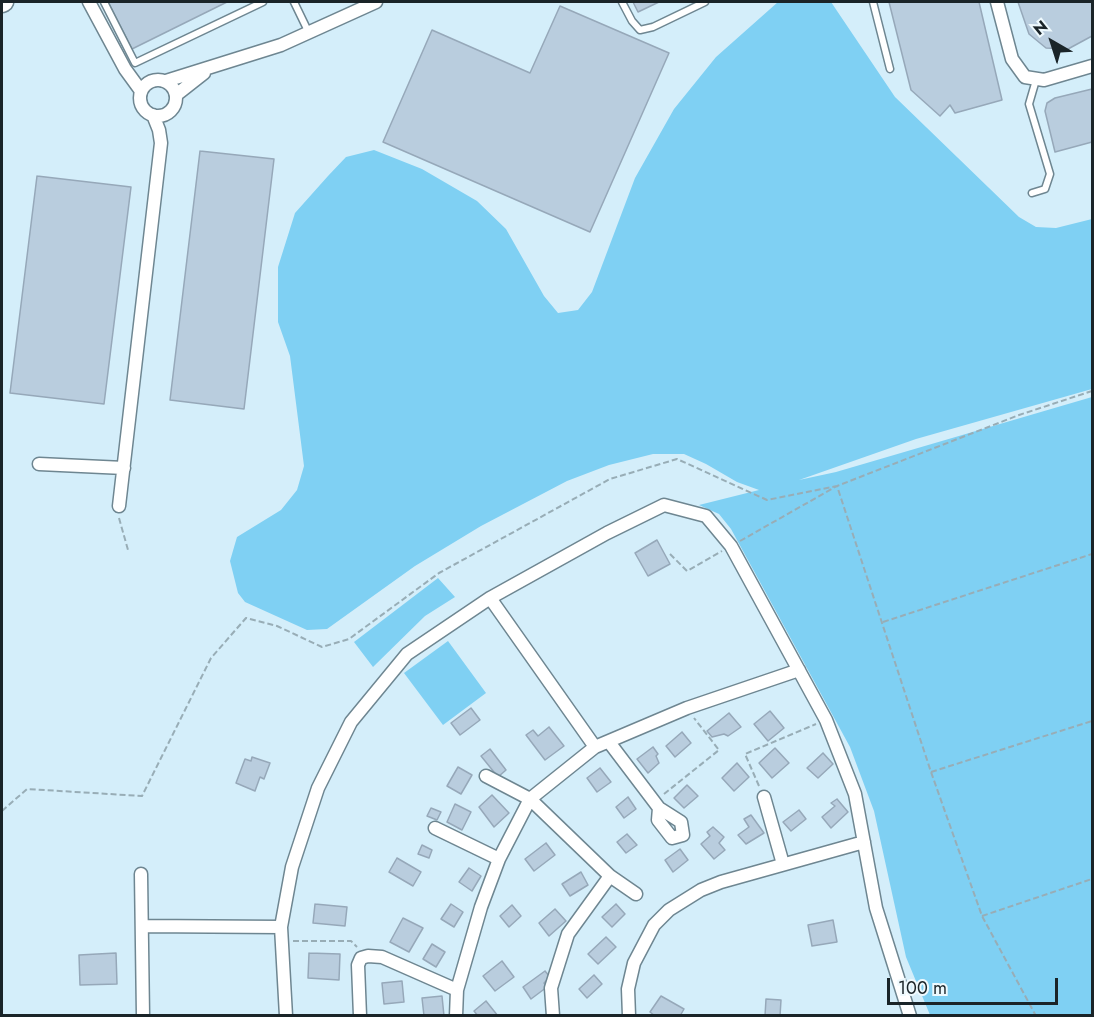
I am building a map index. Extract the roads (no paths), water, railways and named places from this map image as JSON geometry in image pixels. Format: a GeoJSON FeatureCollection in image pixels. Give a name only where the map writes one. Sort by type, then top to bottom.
{"type":"FeatureCollection","features":[{"type":"Feature","properties":{"kind":"street"},"geometry":{"type":"LineString","coordinates":[[89,2],[130,66],[141,91],[140,103],[159,115]]}},
{"type":"Feature","properties":{"kind":"street"},"geometry":{"type":"LineString","coordinates":[[141,91],[160,80],[209,69],[309,33],[376,2]]}},
{"type":"Feature","properties":{"kind":"street"},"geometry":{"type":"LineString","coordinates":[[997,2],[1014,63],[1022,74],[1036,80],[1092,66]]}},
{"type":"Feature","properties":{"kind":"street"},"geometry":{"type":"LineString","coordinates":[[130,66],[160,80],[176,95]]}},
{"type":"Feature","properties":{"kind":"street"},"geometry":{"type":"LineString","coordinates":[[159,115],[174,107],[176,95],[209,69]]}},
{"type":"Feature","properties":{"kind":"street"},"geometry":{"type":"LineString","coordinates":[[119,506],[161,143],[159,115]]}},
{"type":"Feature","properties":{"kind":"street"},"geometry":{"type":"LineString","coordinates":[[39,464],[124,468]]}},
{"type":"Feature","properties":{"kind":"street"},"geometry":{"type":"LineString","coordinates":[[286,1016],[281,927],[292,867],[318,788],[351,722],[407,654],[490,598],[607,532],[664,505],[706,516],[730,546],[826,720],[855,794],[876,909],[910,1016]]}},
{"type":"Feature","properties":{"kind":"street"},"geometry":{"type":"LineString","coordinates":[[490,598],[595,747]]}},
{"type":"Feature","properties":{"kind":"street"},"geometry":{"type":"LineString","coordinates":[[456,1016],[457,990],[481,907],[499,859],[530,799],[595,747],[687,708],[799,670]]}},
{"type":"Feature","properties":{"kind":"street"},"geometry":{"type":"LineString","coordinates":[[609,741],[656,805]]}},
{"type":"Feature","properties":{"kind":"street"},"geometry":{"type":"LineString","coordinates":[[486,776],[530,799],[610,876],[636,894]]}},
{"type":"Feature","properties":{"kind":"street"},"geometry":{"type":"LineString","coordinates":[[764,797],[783,864]]}},
{"type":"Feature","properties":{"kind":"street"},"geometry":{"type":"LineString","coordinates":[[435,828],[499,859]]}},
{"type":"Feature","properties":{"kind":"street"},"geometry":{"type":"LineString","coordinates":[[629,1016],[628,989],[634,963],[654,925],[669,910],[701,890],[864,842]]}},
{"type":"Feature","properties":{"kind":"street"},"geometry":{"type":"LineString","coordinates":[[141,874],[143,1016]]}},
{"type":"Feature","properties":{"kind":"street"},"geometry":{"type":"LineString","coordinates":[[553,1016],[551,988],[568,934],[610,876]]}},
{"type":"Feature","properties":{"kind":"street"},"geometry":{"type":"LineString","coordinates":[[142,926],[281,927]]}},
{"type":"Feature","properties":{"kind":"street"},"geometry":{"type":"LineString","coordinates":[[360,1016],[357,965],[361,958],[382,957],[457,990]]}},
{"type":"Feature","properties":{"kind":"lane"},"geometry":{"type":"LineString","coordinates":[[104,2],[130,66],[263,2]]}},
{"type":"Feature","properties":{"kind":"lane"},"geometry":{"type":"LineString","coordinates":[[294,2],[309,33]]}},
{"type":"Feature","properties":{"kind":"lane"},"geometry":{"type":"LineString","coordinates":[[622,2],[632,21],[640,30],[653,27],[705,2]]}},
{"type":"Feature","properties":{"kind":"lane"},"geometry":{"type":"LineString","coordinates":[[873,2],[890,69]]}},
{"type":"Feature","properties":{"kind":"lane"},"geometry":{"type":"LineString","coordinates":[[1032,194],[1045,189],[1050,174],[1029,104],[1036,80]]}}]}
